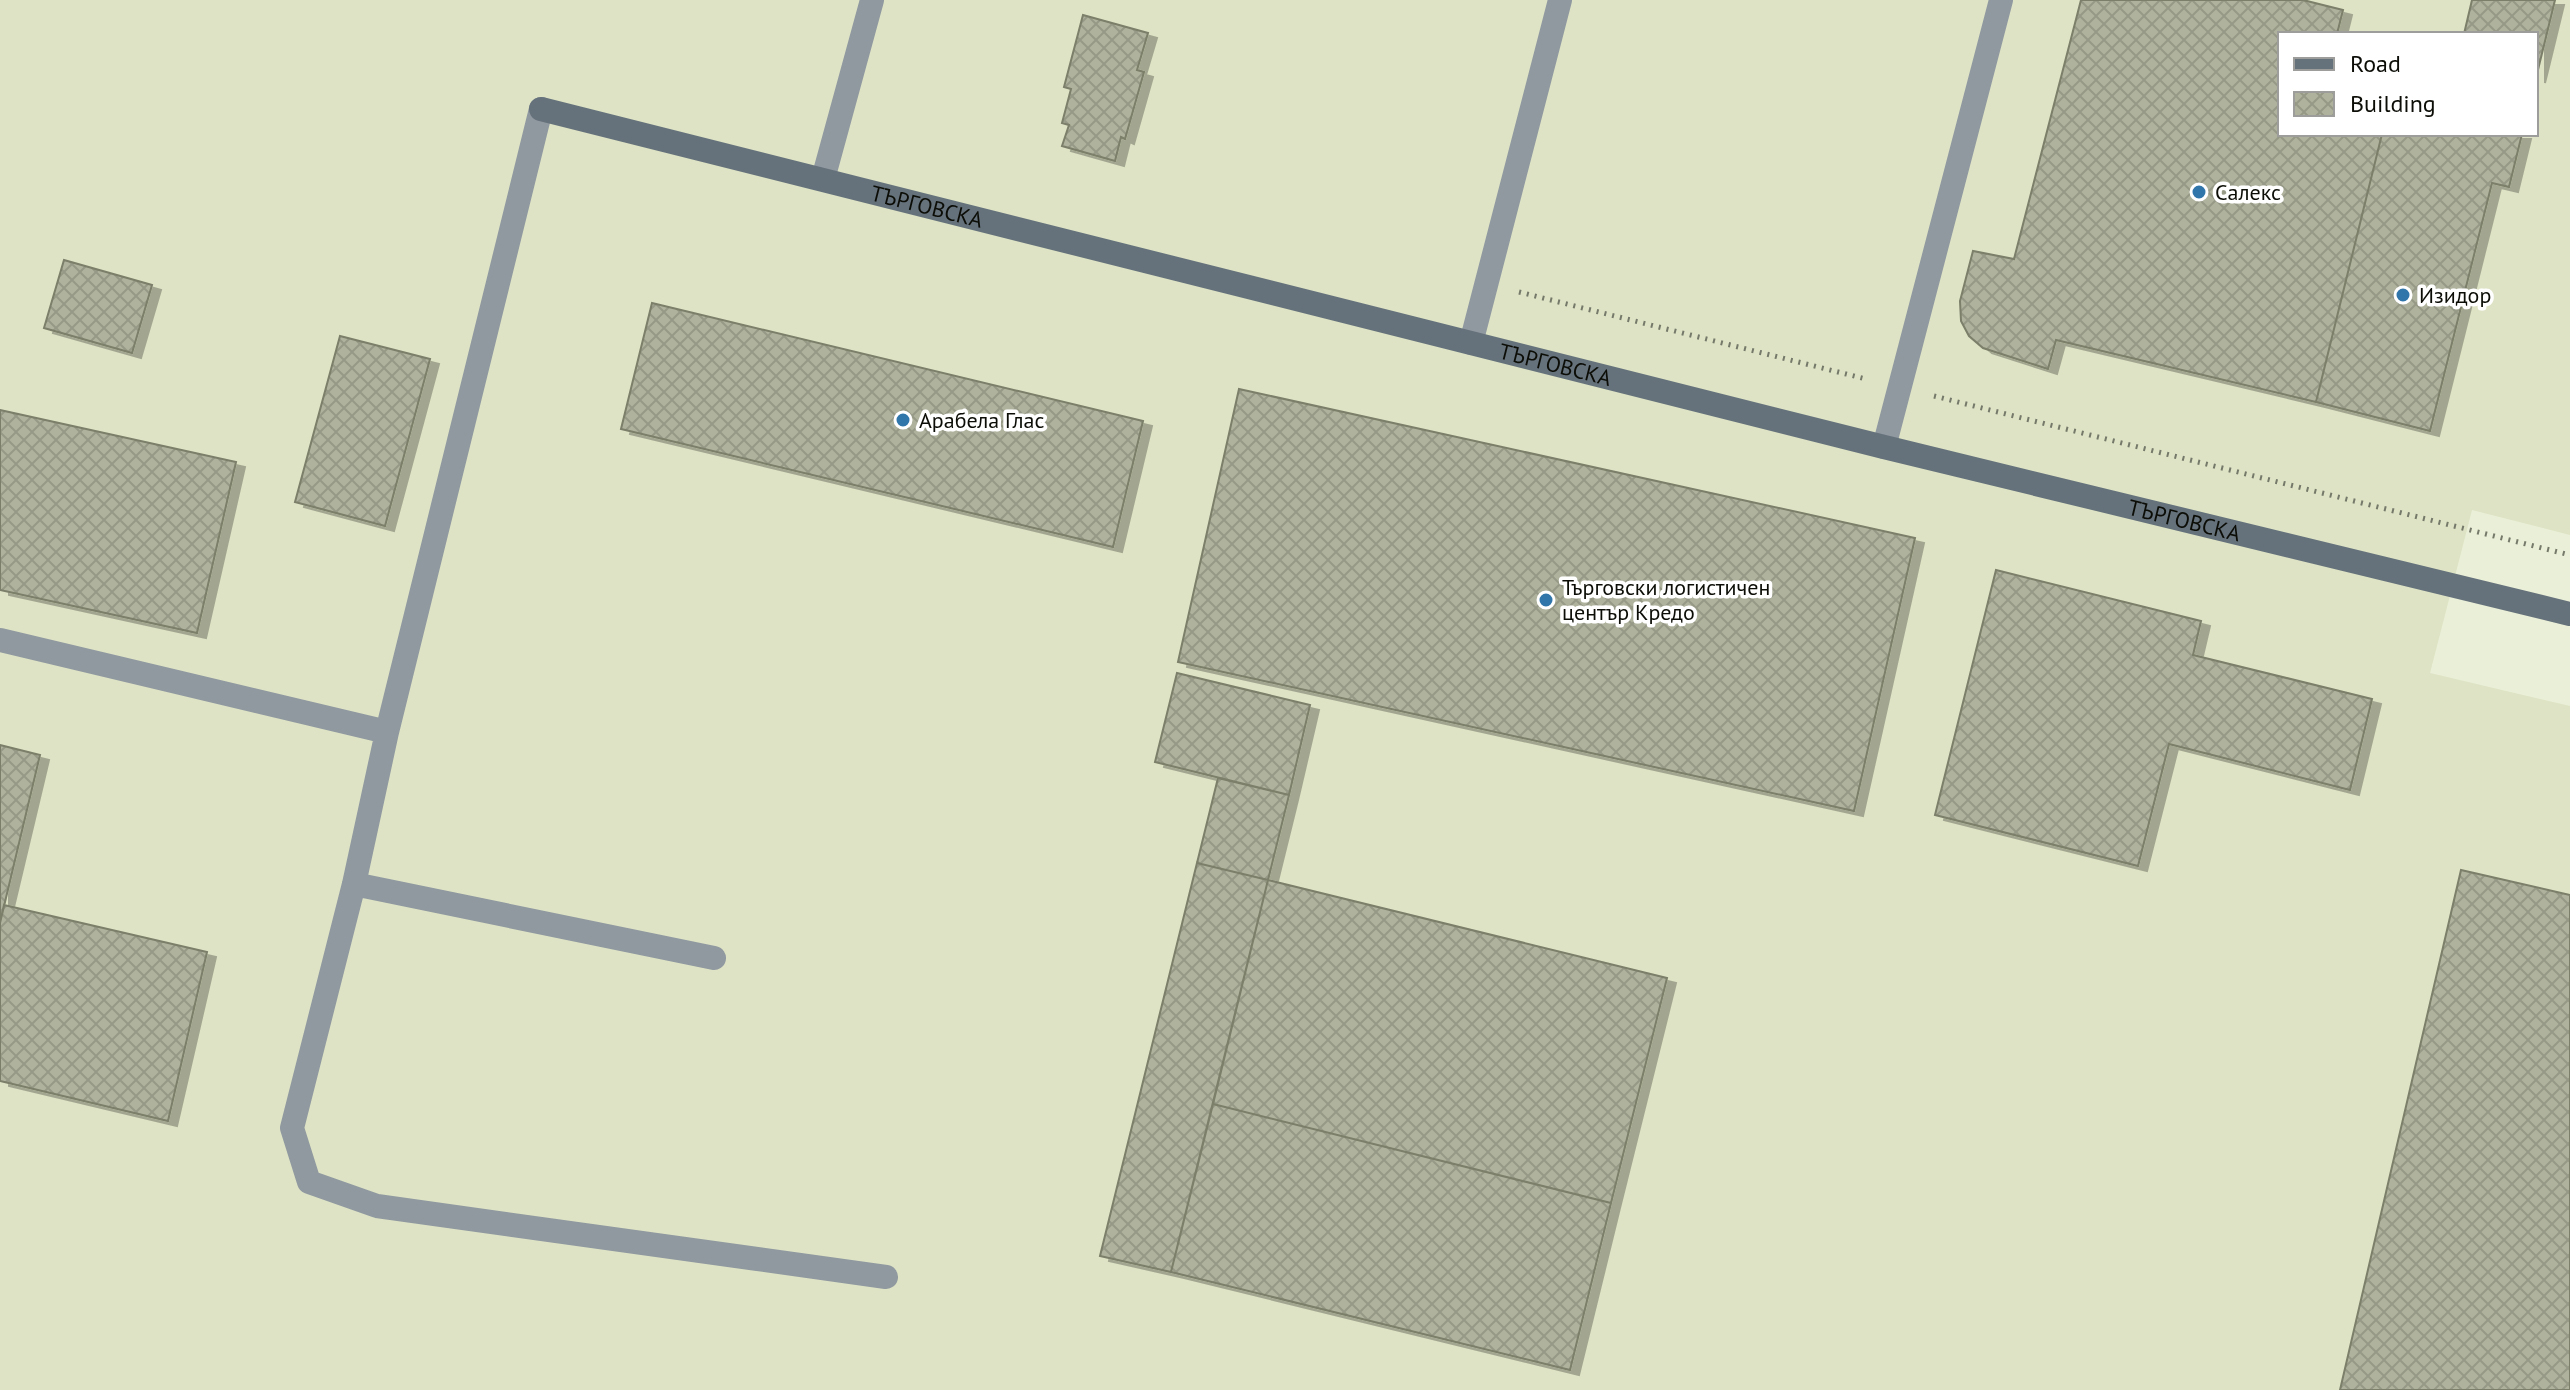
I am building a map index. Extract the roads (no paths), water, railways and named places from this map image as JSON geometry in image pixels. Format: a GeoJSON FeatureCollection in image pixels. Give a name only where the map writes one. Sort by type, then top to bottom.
{"type":"FeatureCollection","features":[{"type":"Feature","properties":{"kind":"street","name":"ТЪРГОВСКА"},"geometry":{"type":"LineString","coordinates":[[541,109],[1884,447],[2570,614]]}},
{"type":"Feature","properties":{"kind":"lane"},"geometry":{"type":"LineString","coordinates":[[823,179],[872,0]]}},
{"type":"Feature","properties":{"kind":"lane"},"geometry":{"type":"LineString","coordinates":[[1471,343],[1560,0]]}},
{"type":"Feature","properties":{"kind":"lane"},"geometry":{"type":"LineString","coordinates":[[1884,447],[2001,0]]}},
{"type":"Feature","properties":{"kind":"lane"},"geometry":{"type":"LineString","coordinates":[[541,109],[292,1128],[309,1182],[377,1206],[886,1277]]}},
{"type":"Feature","properties":{"kind":"lane"},"geometry":{"type":"LineString","coordinates":[[0,640],[387,732]]}},
{"type":"Feature","properties":{"kind":"lane"},"geometry":{"type":"LineString","coordinates":[[354,884],[714,958]]}},
{"type":"Feature","properties":{"kind":"place","name":"Салекс"},"geometry":{"type":"Point","coordinates":[2199,192]}},
{"type":"Feature","properties":{"kind":"place","name":"Изидор"},"geometry":{"type":"Point","coordinates":[2403,295]}},
{"type":"Feature","properties":{"kind":"place","name":"Арабела Глас"},"geometry":{"type":"Point","coordinates":[903,420]}},
{"type":"Feature","properties":{"kind":"place","name":"Търговски логистичен център Кредо"},"geometry":{"type":"Point","coordinates":[1546,600]}}]}
